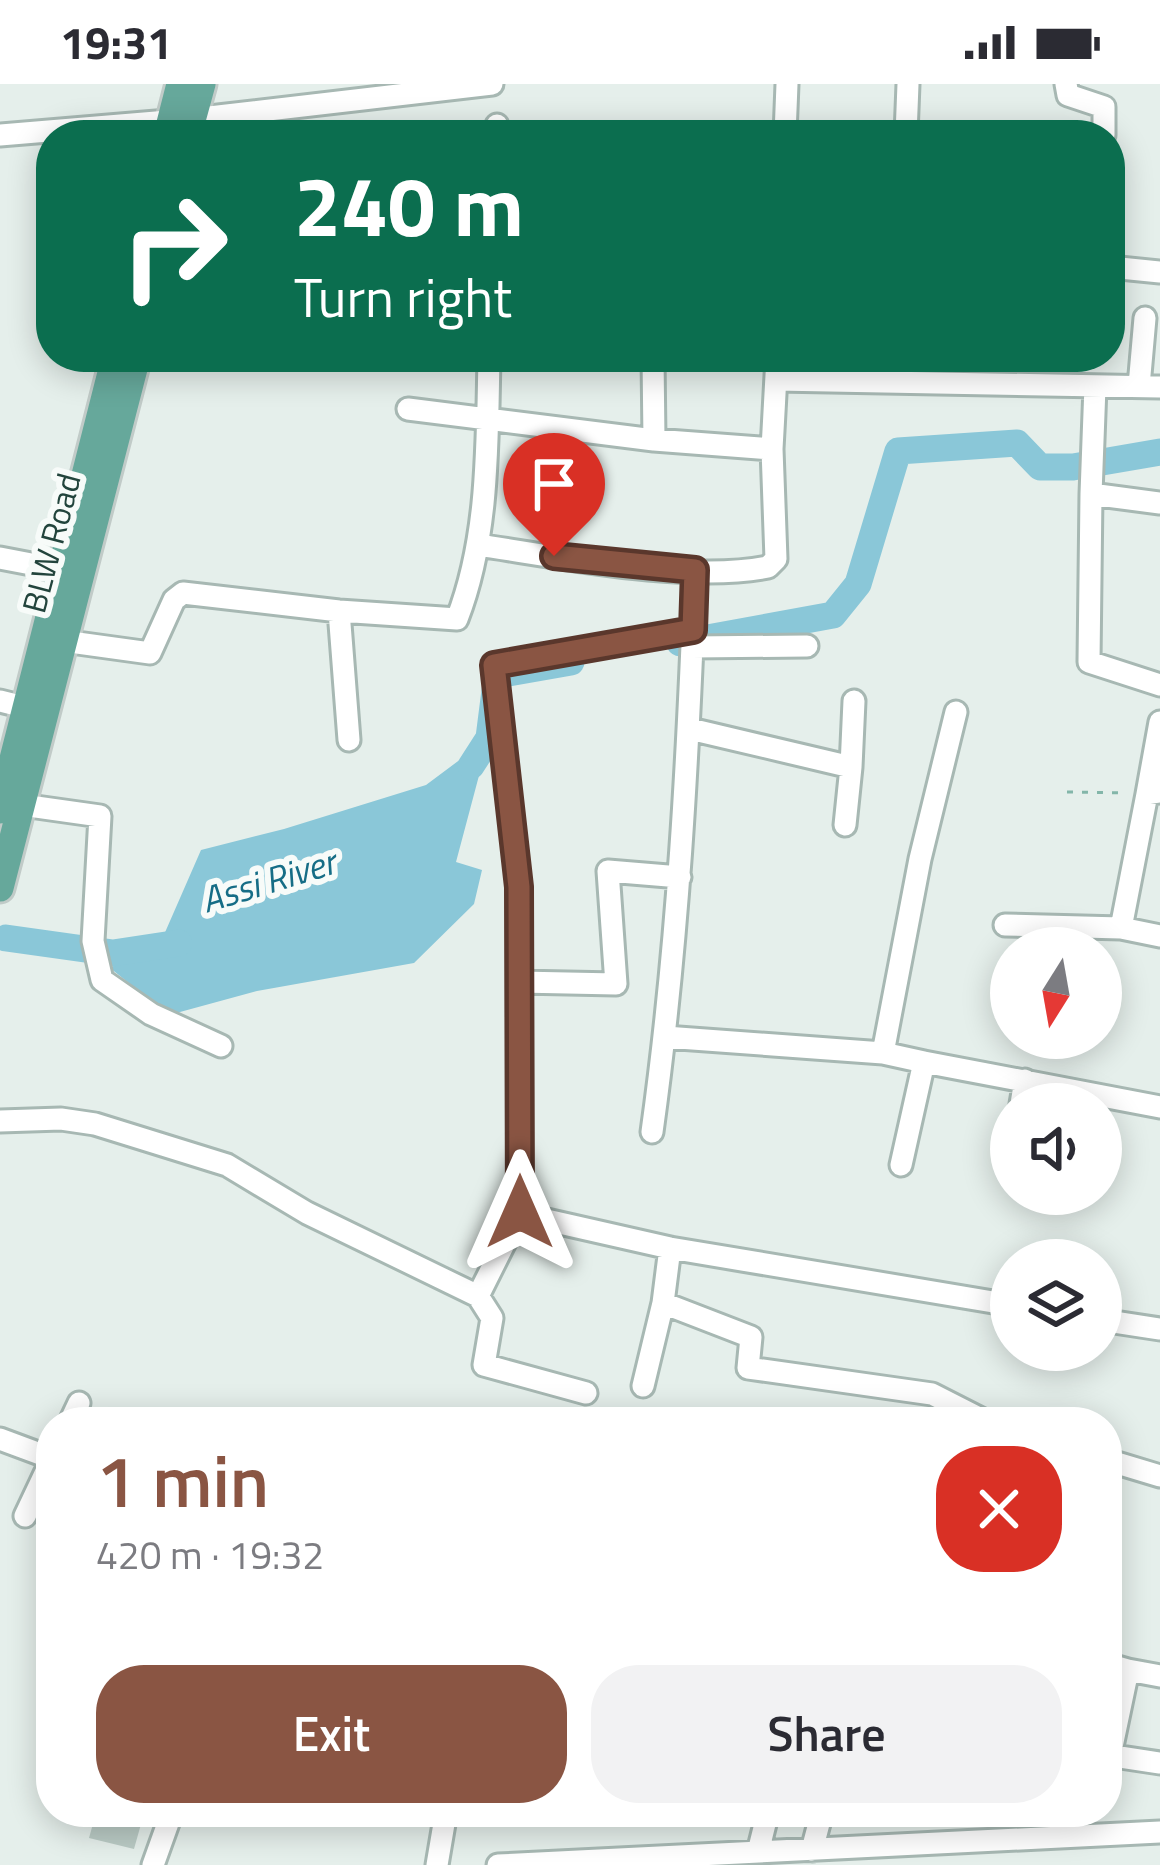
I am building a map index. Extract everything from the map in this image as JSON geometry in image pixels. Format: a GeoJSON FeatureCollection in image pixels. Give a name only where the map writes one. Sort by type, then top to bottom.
{"type":"FeatureCollection","features":[{"type":"Feature","properties":{"kind":"main road"},"geometry":{"type":"LineString","coordinates":[[180,84],[180,120]]}},
{"type":"Feature","properties":{"kind":"main road"},"geometry":{"type":"LineString","coordinates":[[184,120],[202,84]]}},
{"type":"Feature","properties":{"kind":"main road"},"geometry":{"type":"LineString","coordinates":[[23,707],[69,572],[112,372]]}},
{"type":"Feature","properties":{"kind":"main road","name":"BLW Road"},"geometry":{"type":"LineString","coordinates":[[0,887],[23,707],[63,641],[69,572],[132,372]]}},
{"type":"Feature","properties":{"kind":"street"},"geometry":{"type":"LineString","coordinates":[[218,120],[400,90],[492,84]]}},
{"type":"Feature","properties":{"kind":"street"},"geometry":{"type":"LineString","coordinates":[[786,120],[787,84]]}},
{"type":"Feature","properties":{"kind":"street"},"geometry":{"type":"LineString","coordinates":[[907,120],[908,84]]}},
{"type":"Feature","properties":{"kind":"street"},"geometry":{"type":"LineString","coordinates":[[1066,84],[1068,95],[1104,107],[1104,120]]}},
{"type":"Feature","properties":{"kind":"street"},"geometry":{"type":"LineString","coordinates":[[0,135],[36,133]]}},
{"type":"Feature","properties":{"kind":"street"},"geometry":{"type":"LineString","coordinates":[[1125,268],[1160,272]]}},
{"type":"Feature","properties":{"kind":"street"},"geometry":{"type":"LineString","coordinates":[[776,380],[1150,387],[1145,318]]}},
{"type":"Feature","properties":{"kind":"street"},"geometry":{"type":"LineString","coordinates":[[63,641],[150,653],[174,600],[183,593],[457,619],[478,545],[490,372]]}},
{"type":"Feature","properties":{"kind":"street"},"geometry":{"type":"LineString","coordinates":[[652,372],[654,440]]}},
{"type":"Feature","properties":{"kind":"street"},"geometry":{"type":"LineString","coordinates":[[478,545],[592,562],[695,570],[768,567],[776,559],[772,449],[776,372]]}},
{"type":"Feature","properties":{"kind":"street"},"geometry":{"type":"LineString","coordinates":[[1095,386],[1086,656],[1093,666],[1160,685]]}},
{"type":"Feature","properties":{"kind":"street"},"geometry":{"type":"LineString","coordinates":[[408,410],[654,440],[772,449]]}},
{"type":"Feature","properties":{"kind":"street"},"geometry":{"type":"LineString","coordinates":[[1091,494],[1160,503]]}},
{"type":"Feature","properties":{"kind":"street"},"geometry":{"type":"LineString","coordinates":[[0,558],[69,572]]}},
{"type":"Feature","properties":{"kind":"street"},"geometry":{"type":"LineString","coordinates":[[652,1132],[680,877],[695,570]]}},
{"type":"Feature","properties":{"kind":"street"},"geometry":{"type":"LineString","coordinates":[[339,611],[349,740]]}},
{"type":"Feature","properties":{"kind":"street"},"geometry":{"type":"LineString","coordinates":[[478,1295],[520,1212],[519,887],[494,665],[693,639],[807,646]]}},
{"type":"Feature","properties":{"kind":"street"},"geometry":{"type":"LineString","coordinates":[[845,825],[854,701]]}},
{"type":"Feature","properties":{"kind":"street"},"geometry":{"type":"LineString","coordinates":[[883,1053],[920,859],[956,712]]}},
{"type":"Feature","properties":{"kind":"street"},"geometry":{"type":"LineString","coordinates":[[1121,927],[1153,793],[1160,722]]}},
{"type":"Feature","properties":{"kind":"street"},"geometry":{"type":"LineString","coordinates":[[690,729],[851,767]]}},
{"type":"Feature","properties":{"kind":"street"},"geometry":{"type":"LineString","coordinates":[[11,807],[96,814],[102,819],[93,948],[102,980],[127,1000],[221,1046]]}},
{"type":"Feature","properties":{"kind":"street"},"geometry":{"type":"LineString","coordinates":[[519,982],[616,984],[608,871],[680,877]]}},
{"type":"Feature","properties":{"kind":"street"},"geometry":{"type":"LineString","coordinates":[[1005,925],[1082,927]]}},
{"type":"Feature","properties":{"kind":"street"},"geometry":{"type":"LineString","coordinates":[[1122,928],[1160,935]]}},
{"type":"Feature","properties":{"kind":"street"},"geometry":{"type":"LineString","coordinates":[[665,1036],[883,1053],[1160,1107]]}},
{"type":"Feature","properties":{"kind":"street"},"geometry":{"type":"LineString","coordinates":[[901,1166],[923,1062]]}},
{"type":"Feature","properties":{"kind":"street"},"geometry":{"type":"LineString","coordinates":[[0,1121],[61,1119],[95,1124],[227,1165],[308,1213],[478,1295],[492,1318],[484,1365],[586,1393]]}},
{"type":"Feature","properties":{"kind":"street"},"geometry":{"type":"LineString","coordinates":[[520,1212],[524,1218],[670,1248],[990,1301]]}},
{"type":"Feature","properties":{"kind":"street"},"geometry":{"type":"LineString","coordinates":[[643,1386],[663,1303],[670,1248]]}},
{"type":"Feature","properties":{"kind":"street"},"geometry":{"type":"LineString","coordinates":[[663,1303],[751,1337],[748,1368],[932,1394],[956,1407]]}},
{"type":"Feature","properties":{"kind":"street"},"geometry":{"type":"LineString","coordinates":[[1122,1323],[1160,1329]]}},
{"type":"Feature","properties":{"kind":"street"},"geometry":{"type":"LineString","coordinates":[[0,1439],[36,1454]]}},
{"type":"Feature","properties":{"kind":"street"},"geometry":{"type":"LineString","coordinates":[[1122,1465],[1160,1476]]}},
{"type":"Feature","properties":{"kind":"street"},"geometry":{"type":"LineString","coordinates":[[25,1516],[36,1492]]}},
{"type":"Feature","properties":{"kind":"street"},"geometry":{"type":"LineString","coordinates":[[1122,1668],[1160,1676]]}},
{"type":"Feature","properties":{"kind":"street"},"geometry":{"type":"LineString","coordinates":[[1122,1758],[1160,1763]]}},
{"type":"Feature","properties":{"kind":"street"},"geometry":{"type":"LineString","coordinates":[[153,1865],[167,1827]]}},
{"type":"Feature","properties":{"kind":"street"},"geometry":{"type":"LineString","coordinates":[[437,1865],[443,1827]]}},
{"type":"Feature","properties":{"kind":"street"},"geometry":{"type":"LineString","coordinates":[[758,1852],[764,1827]]}},
{"type":"Feature","properties":{"kind":"street"},"geometry":{"type":"LineString","coordinates":[[812,1850],[818,1827]]}},
{"type":"Feature","properties":{"kind":"street"},"geometry":{"type":"LineString","coordinates":[[498,1865],[1160,1832]]}},
{"type":"Feature","properties":{"kind":"path"},"geometry":{"type":"LineString","coordinates":[[1067,792],[1153,793]]}},
{"type":"Feature","properties":{"kind":"water"},"geometry":{"type":"Polygon","coordinates":[[[489,738],[456,862],[482,870],[474,904],[414,963],[257,991],[169,1015],[110,968],[163,937],[201,850],[426,785],[489,738]]]}},
{"type":"Feature","properties":{"kind":"building"},"geometry":{"type":"Polygon","coordinates":[[[92,1827],[140,1827],[134,1849],[89,1838],[92,1827]]]}},
{"type":"Feature","properties":{"kind":"waterway","name":"Assi River"},"geometry":{"type":"LineString","coordinates":[[680,643],[833,615],[858,584],[898,451],[1017,443],[1040,467],[1073,467],[1160,452]]}},
{"type":"Feature","properties":{"kind":"waterway","name":"Assi River"},"geometry":{"type":"LineString","coordinates":[[471,766],[489,738],[497,675],[571,662]]}},
{"type":"Feature","properties":{"kind":"waterway","name":"Assi River"},"geometry":{"type":"LineString","coordinates":[[6,938],[113,953],[179,943]]}},
{"type":"Feature","properties":{"kind":"route"},"geometry":{"type":"LineString","coordinates":[[520,1212],[519,887],[494,665],[693,630],[695,570],[554,556]]}}]}
